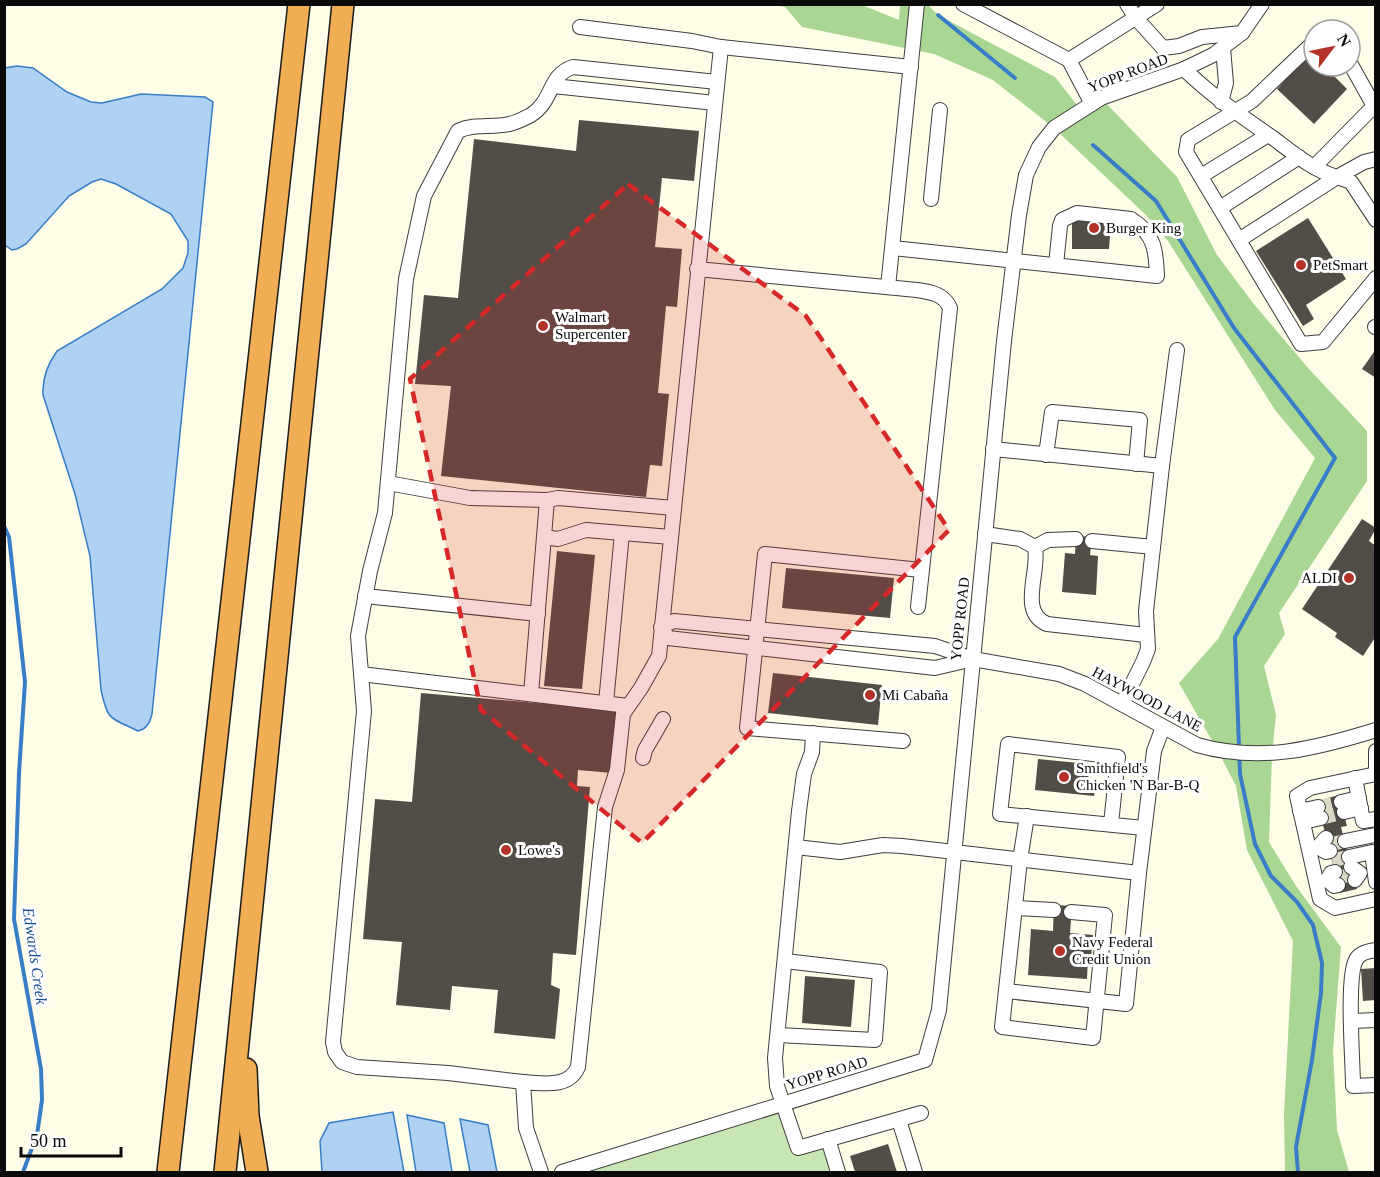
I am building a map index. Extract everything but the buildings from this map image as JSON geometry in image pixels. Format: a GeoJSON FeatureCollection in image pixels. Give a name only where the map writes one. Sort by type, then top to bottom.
{"type":"FeatureCollection","features":[{"type":"Feature","properties":{"kind":"highway"},"geometry":{"type":"LineString","coordinates":[[168,1173],[298,4]]}},
{"type":"Feature","properties":{"kind":"highway"},"geometry":{"type":"LineString","coordinates":[[225,1173],[343,4]]}},
{"type":"Feature","properties":{"kind":"highway"},"geometry":{"type":"LineString","coordinates":[[244,981],[248,1116],[257,1173]]}},
{"type":"Feature","properties":{"kind":"street"},"geometry":{"type":"LineString","coordinates":[[888,287],[917,4]]}},
{"type":"Feature","properties":{"kind":"street"},"geometry":{"type":"LineString","coordinates":[[963,4],[1069,60],[1092,104]]}},
{"type":"Feature","properties":{"kind":"street"},"geometry":{"type":"LineString","coordinates":[[1127,4],[1162,48],[1179,46],[1202,37],[1242,33]]}},
{"type":"Feature","properties":{"kind":"street"},"geometry":{"type":"LineString","coordinates":[[1069,60],[1157,4]]}},
{"type":"Feature","properties":{"kind":"street","name":"YOPP ROAD"},"geometry":{"type":"LineString","coordinates":[[562,1173],[925,1060],[939,1010],[993,449],[1013,261],[1026,175],[1039,147],[1054,128],[1101,98],[1184,69],[1213,55],[1242,33],[1262,4]]}},
{"type":"Feature","properties":{"kind":"street"},"geometry":{"type":"LineString","coordinates":[[580,27],[692,40],[721,47],[911,67]]}},
{"type":"Feature","properties":{"kind":"street"},"geometry":{"type":"LineString","coordinates":[[717,82],[573,67],[563,70],[547,100],[532,114],[510,124],[476,125],[458,131],[424,196],[406,279],[385,513],[358,636],[363,711],[333,1042],[335,1052],[342,1062],[357,1067],[448,1073],[555,1084],[562,1082],[577,1070],[580,1061],[605,807],[615,782],[623,714],[659,656],[721,47]]}},
{"type":"Feature","properties":{"kind":"street"},"geometry":{"type":"LineString","coordinates":[[1221,102],[1226,83],[1223,48]]}},
{"type":"Feature","properties":{"kind":"street"},"geometry":{"type":"LineString","coordinates":[[1302,53],[1252,101],[1188,140],[1186,152],[1301,344],[1323,342],[1376,278]]}},
{"type":"Feature","properties":{"kind":"street"},"geometry":{"type":"LineString","coordinates":[[1184,69],[1207,92],[1299,157],[1325,174],[1351,182],[1376,220]]}},
{"type":"Feature","properties":{"kind":"street"},"geometry":{"type":"LineString","coordinates":[[1314,166],[1374,106],[1358,78]]}},
{"type":"Feature","properties":{"kind":"street"},"geometry":{"type":"LineString","coordinates":[[553,86],[715,103]]}},
{"type":"Feature","properties":{"kind":"street"},"geometry":{"type":"LineString","coordinates":[[931,199],[940,110]]}},
{"type":"Feature","properties":{"kind":"street"},"geometry":{"type":"LineString","coordinates":[[1201,176],[1268,135]]}},
{"type":"Feature","properties":{"kind":"street"},"geometry":{"type":"LineString","coordinates":[[1220,208],[1299,157]]}},
{"type":"Feature","properties":{"kind":"street"},"geometry":{"type":"LineString","coordinates":[[1239,240],[1337,177],[1364,162],[1376,159]]}},
{"type":"Feature","properties":{"kind":"street"},"geometry":{"type":"LineString","coordinates":[[893,248],[1157,276],[1156,249],[1136,222],[1131,219],[1077,213],[1062,220],[1056,265]]}},
{"type":"Feature","properties":{"kind":"street"},"geometry":{"type":"LineString","coordinates":[[697,269],[888,287],[935,293],[943,297],[950,309],[918,607]]}},
{"type":"Feature","properties":{"kind":"street"},"geometry":{"type":"LineString","coordinates":[[1122,704],[1148,649],[1146,611],[1177,350]]}},
{"type":"Feature","properties":{"kind":"street"},"geometry":{"type":"LineString","coordinates":[[1046,455],[1052,412],[1140,420],[1136,464]]}},
{"type":"Feature","properties":{"kind":"street"},"geometry":{"type":"LineString","coordinates":[[993,449],[1162,466]]}},
{"type":"Feature","properties":{"kind":"street"},"geometry":{"type":"LineString","coordinates":[[388,483],[470,498],[547,500],[558,498],[674,508]]}},
{"type":"Feature","properties":{"kind":"street"},"geometry":{"type":"LineString","coordinates":[[531,694],[547,500]]}},
{"type":"Feature","properties":{"kind":"street"},"geometry":{"type":"LineString","coordinates":[[544,537],[558,539],[586,530],[671,537]]}},
{"type":"Feature","properties":{"kind":"street"},"geometry":{"type":"LineString","coordinates":[[606,703],[621,533]]}},
{"type":"Feature","properties":{"kind":"street"},"geometry":{"type":"LineString","coordinates":[[986,534],[1020,539],[1035,547]]}},
{"type":"Feature","properties":{"kind":"street"},"geometry":{"type":"LineString","coordinates":[[1035,547],[1048,540],[1076,539]]}},
{"type":"Feature","properties":{"kind":"street"},"geometry":{"type":"LineString","coordinates":[[1092,541],[1153,546]]}},
{"type":"Feature","properties":{"kind":"street"},"geometry":{"type":"LineString","coordinates":[[1035,547],[1037,557],[1031,609],[1039,621],[1047,624],[1146,635]]}},
{"type":"Feature","properties":{"kind":"street"},"geometry":{"type":"LineString","coordinates":[[903,741],[747,728],[755,647],[765,554],[921,570]]}},
{"type":"Feature","properties":{"kind":"street"},"geometry":{"type":"LineString","coordinates":[[365,596],[538,614]]}},
{"type":"Feature","properties":{"kind":"street"},"geometry":{"type":"LineString","coordinates":[[661,627],[674,621],[935,646],[973,659]]}},
{"type":"Feature","properties":{"kind":"street"},"geometry":{"type":"LineString","coordinates":[[661,627],[668,638],[935,668],[973,659]]}},
{"type":"Feature","properties":{"kind":"street","name":"HAYWOOD LANE"},"geometry":{"type":"LineString","coordinates":[[973,659],[1059,674],[1085,684],[1197,745],[1218,751],[1250,754],[1297,752],[1373,731]]}},
{"type":"Feature","properties":{"kind":"street"},"geometry":{"type":"LineString","coordinates":[[361,674],[628,706]]}},
{"type":"Feature","properties":{"kind":"street"},"geometry":{"type":"LineString","coordinates":[[644,758],[645,750],[663,719]]}},
{"type":"Feature","properties":{"kind":"street"},"geometry":{"type":"LineString","coordinates":[[1006,991],[1126,1004],[1154,751],[1163,727]]}},
{"type":"Feature","properties":{"kind":"street"},"geometry":{"type":"LineString","coordinates":[[1373,731],[1376,746]]}},
{"type":"Feature","properties":{"kind":"street"},"geometry":{"type":"LineString","coordinates":[[813,733],[812,752],[804,774],[775,1058],[776,1077],[783,1104],[798,1148],[921,1113]]}},
{"type":"Feature","properties":{"kind":"street"},"geometry":{"type":"LineString","coordinates":[[1111,825],[1118,757],[1008,744],[1000,814],[1027,816],[1111,825],[1144,828]]}},
{"type":"Feature","properties":{"kind":"street"},"geometry":{"type":"LineString","coordinates":[[1376,751],[1376,766]]}},
{"type":"Feature","properties":{"kind":"street"},"geometry":{"type":"LineString","coordinates":[[1376,774],[1311,788],[1297,796],[1301,817],[1327,863],[1320,899],[1335,908],[1376,899]]}},
{"type":"Feature","properties":{"kind":"street"},"geometry":{"type":"LineString","coordinates":[[1354,778],[1363,821],[1376,819]]}},
{"type":"Feature","properties":{"kind":"street"},"geometry":{"type":"LineString","coordinates":[[1342,807],[1360,803]]}},
{"type":"Feature","properties":{"kind":"street"},"geometry":{"type":"LineString","coordinates":[[1301,817],[1320,812]]}},
{"type":"Feature","properties":{"kind":"street"},"geometry":{"type":"LineString","coordinates":[[1027,816],[1002,1027],[1094,1038],[1105,915],[1071,912]]}},
{"type":"Feature","properties":{"kind":"street"},"geometry":{"type":"LineString","coordinates":[[1374,852],[1375,835]]}},
{"type":"Feature","properties":{"kind":"street"},"geometry":{"type":"LineString","coordinates":[[1355,860],[1375,835]]}},
{"type":"Feature","properties":{"kind":"street"},"geometry":{"type":"LineString","coordinates":[[796,847],[840,852],[884,845],[1139,873]]}},
{"type":"Feature","properties":{"kind":"street"},"geometry":{"type":"LineString","coordinates":[[1355,860],[1374,852]]}},
{"type":"Feature","properties":{"kind":"street"},"geometry":{"type":"LineString","coordinates":[[1355,860],[1374,852]]}},
{"type":"Feature","properties":{"kind":"street"},"geometry":{"type":"LineString","coordinates":[[1327,863],[1312,865],[1327,863]]}},
{"type":"Feature","properties":{"kind":"street"},"geometry":{"type":"LineString","coordinates":[[1015,908],[1054,910]]}},
{"type":"Feature","properties":{"kind":"street"},"geometry":{"type":"LineString","coordinates":[[1376,950],[1363,953],[1357,958],[1353,966],[1351,991],[1353,1086],[1376,1085]]}},
{"type":"Feature","properties":{"kind":"street"},"geometry":{"type":"LineString","coordinates":[[778,1035],[875,1040],[880,972],[785,961]]}},
{"type":"Feature","properties":{"kind":"street"},"geometry":{"type":"LineString","coordinates":[[1352,1021],[1376,1020]]}},
{"type":"Feature","properties":{"kind":"street"},"geometry":{"type":"LineString","coordinates":[[524,1082],[526,1128],[541,1173]]}},
{"type":"Feature","properties":{"kind":"street"},"geometry":{"type":"LineString","coordinates":[[899,1120],[915,1173]]}},
{"type":"Feature","properties":{"kind":"street"},"geometry":{"type":"LineString","coordinates":[[828,1139],[838,1173]]}},
{"type":"Feature","properties":{"kind":"highlighted area"},"geometry":{"type":"Polygon","coordinates":[[[628,184],[806,316],[949,530],[642,843],[481,710],[410,379],[628,184]]]}},
{"type":"Feature","properties":{"kind":"green space"},"geometry":{"type":"Polygon","coordinates":[[[774,5],[862,5],[899,20],[900,5],[928,5],[938,15],[1055,77],[1081,110],[1101,98],[1177,177],[1217,255],[1253,303],[1309,369],[1367,431],[1367,481],[1279,613],[1285,634],[1264,666],[1276,715],[1272,753],[1269,842],[1296,886],[1341,947],[1333,1050],[1337,1130],[1349,1172],[1285,1172],[1284,1114],[1293,941],[1247,850],[1236,786],[1179,683],[1218,639],[1315,458],[1275,410],[1168,241],[1147,216],[1054,128],[993,80],[934,54],[802,27],[785,7],[774,5]]]}},
{"type":"Feature","properties":{"kind":"green space"},"geometry":{"type":"Polygon","coordinates":[[[783,1104],[798,1148],[828,1139],[838,1172],[562,1172],[783,1104]]]}},
{"type":"Feature","properties":{"kind":"water"},"geometry":{"type":"Polygon","coordinates":[[[17,66],[33,68],[67,92],[91,102],[102,103],[141,94],[205,97],[213,102],[152,714],[148,725],[138,731],[112,717],[103,700],[90,556],[75,494],[43,395],[43,383],[48,367],[57,351],[162,289],[183,268],[188,253],[188,241],[171,214],[116,184],[101,179],[69,196],[26,244],[12,250],[5,245],[5,68],[17,66]]]}},
{"type":"Feature","properties":{"kind":"water"},"geometry":{"type":"Polygon","coordinates":[[[393,1112],[404,1172],[322,1172],[320,1141],[329,1123],[393,1112]]]}},
{"type":"Feature","properties":{"kind":"water"},"geometry":{"type":"Polygon","coordinates":[[[407,1115],[444,1123],[452,1172],[416,1172],[407,1115]]]}},
{"type":"Feature","properties":{"kind":"water"},"geometry":{"type":"Polygon","coordinates":[[[460,1119],[488,1125],[497,1172],[470,1172],[460,1119]]]}},
{"type":"Feature","properties":{"kind":"waterway"},"geometry":{"type":"LineString","coordinates":[[938,15],[1015,78]]}},
{"type":"Feature","properties":{"kind":"waterway"},"geometry":{"type":"LineString","coordinates":[[1093,145],[1156,201],[1234,328],[1335,458],[1235,637],[1240,774],[1255,844],[1271,876],[1297,902],[1313,925],[1322,963],[1321,993],[1312,1060],[1296,1147],[1298,1172]]}},
{"type":"Feature","properties":{"kind":"waterway","name":"Edwards Creek"},"geometry":{"type":"LineString","coordinates":[[4,526],[9,537],[25,682],[14,919],[41,1069],[42,1100],[37,1135],[23,1172]]}},
{"type":"Feature","properties":{"kind":"tunnel"},"geometry":{"type":"LineString","coordinates":[[1318,807],[1341,802]]}},
{"type":"Feature","properties":{"kind":"tunnel"},"geometry":{"type":"LineString","coordinates":[[1321,818],[1344,812]]}},
{"type":"Feature","properties":{"kind":"tunnel"},"geometry":{"type":"LineString","coordinates":[[1328,845],[1345,841]]}},
{"type":"Feature","properties":{"kind":"tunnel"},"geometry":{"type":"LineString","coordinates":[[1332,860],[1349,857]]}},
{"type":"Feature","properties":{"kind":"tunnel"},"geometry":{"type":"LineString","coordinates":[[1336,878],[1353,874]]}},
{"type":"Feature","properties":{"kind":"place","name":"Burger King"},"geometry":{"type":"Point","coordinates":[1094,228]}},
{"type":"Feature","properties":{"kind":"place","name":"PetSmart"},"geometry":{"type":"Point","coordinates":[1301,265]}},
{"type":"Feature","properties":{"kind":"place","name":"Walmart Supercenter"},"geometry":{"type":"Point","coordinates":[543,326]}},
{"type":"Feature","properties":{"kind":"place","name":"ALDI"},"geometry":{"type":"Point","coordinates":[1349,578]}},
{"type":"Feature","properties":{"kind":"place","name":"Mi Cabaña"},"geometry":{"type":"Point","coordinates":[870,695]}},
{"type":"Feature","properties":{"kind":"place","name":"Smithfield's Chicken 'N Bar-B-Q"},"geometry":{"type":"Point","coordinates":[1064,777]}},
{"type":"Feature","properties":{"kind":"place","name":"Lowe's"},"geometry":{"type":"Point","coordinates":[506,850]}},
{"type":"Feature","properties":{"kind":"place","name":"Navy Federal Credit Union"},"geometry":{"type":"Point","coordinates":[1060,951]}}]}
